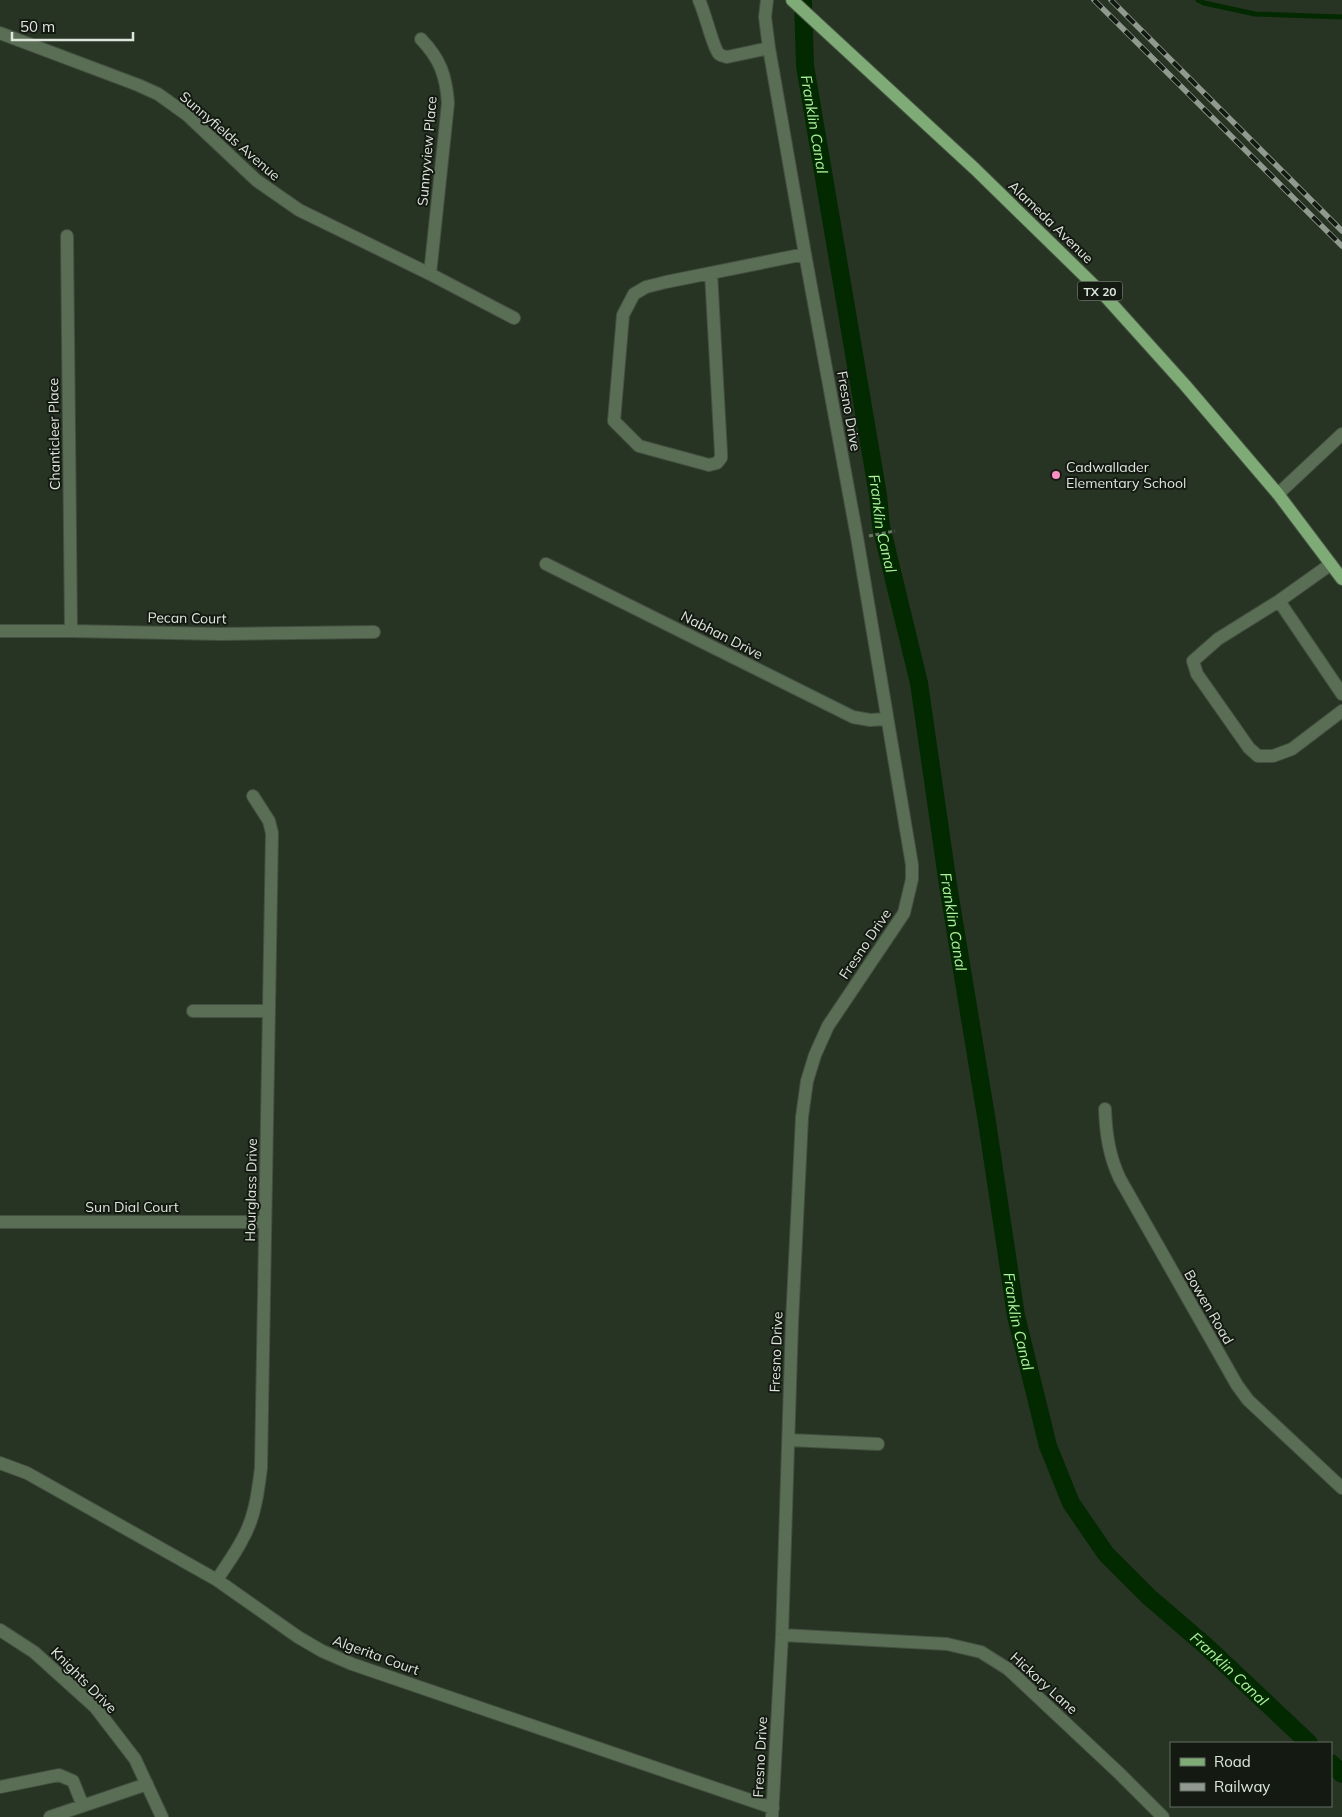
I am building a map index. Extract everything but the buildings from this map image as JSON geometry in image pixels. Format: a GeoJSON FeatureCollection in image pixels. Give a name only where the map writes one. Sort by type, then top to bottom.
{"type":"FeatureCollection","features":[{"type":"Feature","properties":{"kind":"main road","name":"Alameda Avenue"},"geometry":{"type":"LineString","coordinates":[[792,0],[975,169],[1104,295],[1278,494],[1342,579]]}},
{"type":"Feature","properties":{"kind":"street"},"geometry":{"type":"LineString","coordinates":[[699,0],[716,49],[720,55],[727,58],[769,48]]}},
{"type":"Feature","properties":{"kind":"street","name":"Fresno Drive"},"geometry":{"type":"LineString","coordinates":[[767,0],[765,17],[769,48],[857,537],[912,865],[912,879],[904,913],[828,1026],[814,1055],[807,1081],[802,1117],[792,1322],[782,1635],[772,1812]]}},
{"type":"Feature","properties":{"kind":"street","name":"Sunnyfields Avenue"},"geometry":{"type":"LineString","coordinates":[[0,33],[158,94],[186,114],[256,180],[277,196],[300,210],[514,318]]}},
{"type":"Feature","properties":{"kind":"street","name":"Sunnyview Place"},"geometry":{"type":"LineString","coordinates":[[421,39],[433,52],[442,68],[447,85],[448,103],[430,274]]}},
{"type":"Feature","properties":{"kind":"street","name":"Chanticleer Place"},"geometry":{"type":"LineString","coordinates":[[68,236],[71,631]]}},
{"type":"Feature","properties":{"kind":"street"},"geometry":{"type":"LineString","coordinates":[[711,273],[721,453],[719,461],[713,464],[701,464],[639,446],[614,421],[623,315],[630,300],[640,291],[653,284],[805,254]]}},
{"type":"Feature","properties":{"kind":"street"},"geometry":{"type":"LineString","coordinates":[[1278,494],[1342,434]]}},
{"type":"Feature","properties":{"kind":"street","name":"Nabhan Drive"},"geometry":{"type":"LineString","coordinates":[[546,564],[853,717],[870,720],[887,719]]}},
{"type":"Feature","properties":{"kind":"street"},"geometry":{"type":"LineString","coordinates":[[1330,564],[1280,601],[1218,638],[1192,661],[1197,674],[1249,748],[1258,756],[1273,756],[1292,749],[1342,711]]}},
{"type":"Feature","properties":{"kind":"street"},"geometry":{"type":"LineString","coordinates":[[1280,601],[1342,694]]}},
{"type":"Feature","properties":{"kind":"street","name":"Pecan Court"},"geometry":{"type":"LineString","coordinates":[[0,631],[222,634],[374,632]]}},
{"type":"Feature","properties":{"kind":"street","name":"Hourglass Drive"},"geometry":{"type":"LineString","coordinates":[[217,1580],[243,1539],[252,1517],[258,1495],[261,1468],[272,833],[269,822],[254,796]]}},
{"type":"Feature","properties":{"kind":"street"},"geometry":{"type":"LineString","coordinates":[[193,1011],[269,1011]]}},
{"type":"Feature","properties":{"kind":"street","name":"Bowen Road"},"geometry":{"type":"LineString","coordinates":[[1105,1109],[1106,1136],[1112,1163],[1174,1278],[1237,1385],[1248,1400],[1342,1488]]}},
{"type":"Feature","properties":{"kind":"street","name":"Sun Dial Court"},"geometry":{"type":"LineString","coordinates":[[0,1222],[265,1222]]}},
{"type":"Feature","properties":{"kind":"street"},"geometry":{"type":"LineString","coordinates":[[788,1440],[878,1444]]}},
{"type":"Feature","properties":{"kind":"street","name":"Algerita Court"},"geometry":{"type":"LineString","coordinates":[[0,1463],[26,1473],[217,1580],[298,1637],[322,1651],[352,1664],[772,1812]]}},
{"type":"Feature","properties":{"kind":"street","name":"Knights Drive"},"geometry":{"type":"LineString","coordinates":[[0,1630],[34,1652],[95,1707],[135,1759],[162,1817]]}},
{"type":"Feature","properties":{"kind":"street","name":"Hickory Lane"},"geometry":{"type":"LineString","coordinates":[[782,1635],[947,1644],[981,1652],[1008,1669],[1163,1817]]}},
{"type":"Feature","properties":{"kind":"street"},"geometry":{"type":"LineString","coordinates":[[0,1787],[59,1775],[73,1781],[83,1806]]}},
{"type":"Feature","properties":{"kind":"street"},"geometry":{"type":"LineString","coordinates":[[50,1817],[147,1784]]}},
{"type":"Feature","properties":{"kind":"path"},"geometry":{"type":"LineString","coordinates":[[869,536],[895,531]]}},
{"type":"Feature","properties":{"kind":"waterway","name":"Franklin Canal"},"geometry":{"type":"LineString","coordinates":[[803,0],[805,66],[878,495],[881,526],[919,683],[948,885],[987,1122],[1016,1316],[1048,1446],[1071,1503],[1106,1554],[1149,1597],[1206,1646],[1308,1742]]}},
{"type":"Feature","properties":{"kind":"waterway"},"geometry":{"type":"LineString","coordinates":[[1198,0],[1255,14],[1342,17]]}},
{"type":"Feature","properties":{"kind":"waterway","name":"Franklin Canal"},"geometry":{"type":"LineString","coordinates":[[1332,1764],[1342,1774]]}},
{"type":"Feature","properties":{"kind":"railway"},"geometry":{"type":"LineString","coordinates":[[1094,0],[1342,246]]}},
{"type":"Feature","properties":{"kind":"railway"},"geometry":{"type":"LineString","coordinates":[[1111,0],[1342,231]]}},
{"type":"Feature","properties":{"kind":"place","name":"Cadwallader Elementary School"},"geometry":{"type":"Point","coordinates":[1056,475]}}]}
